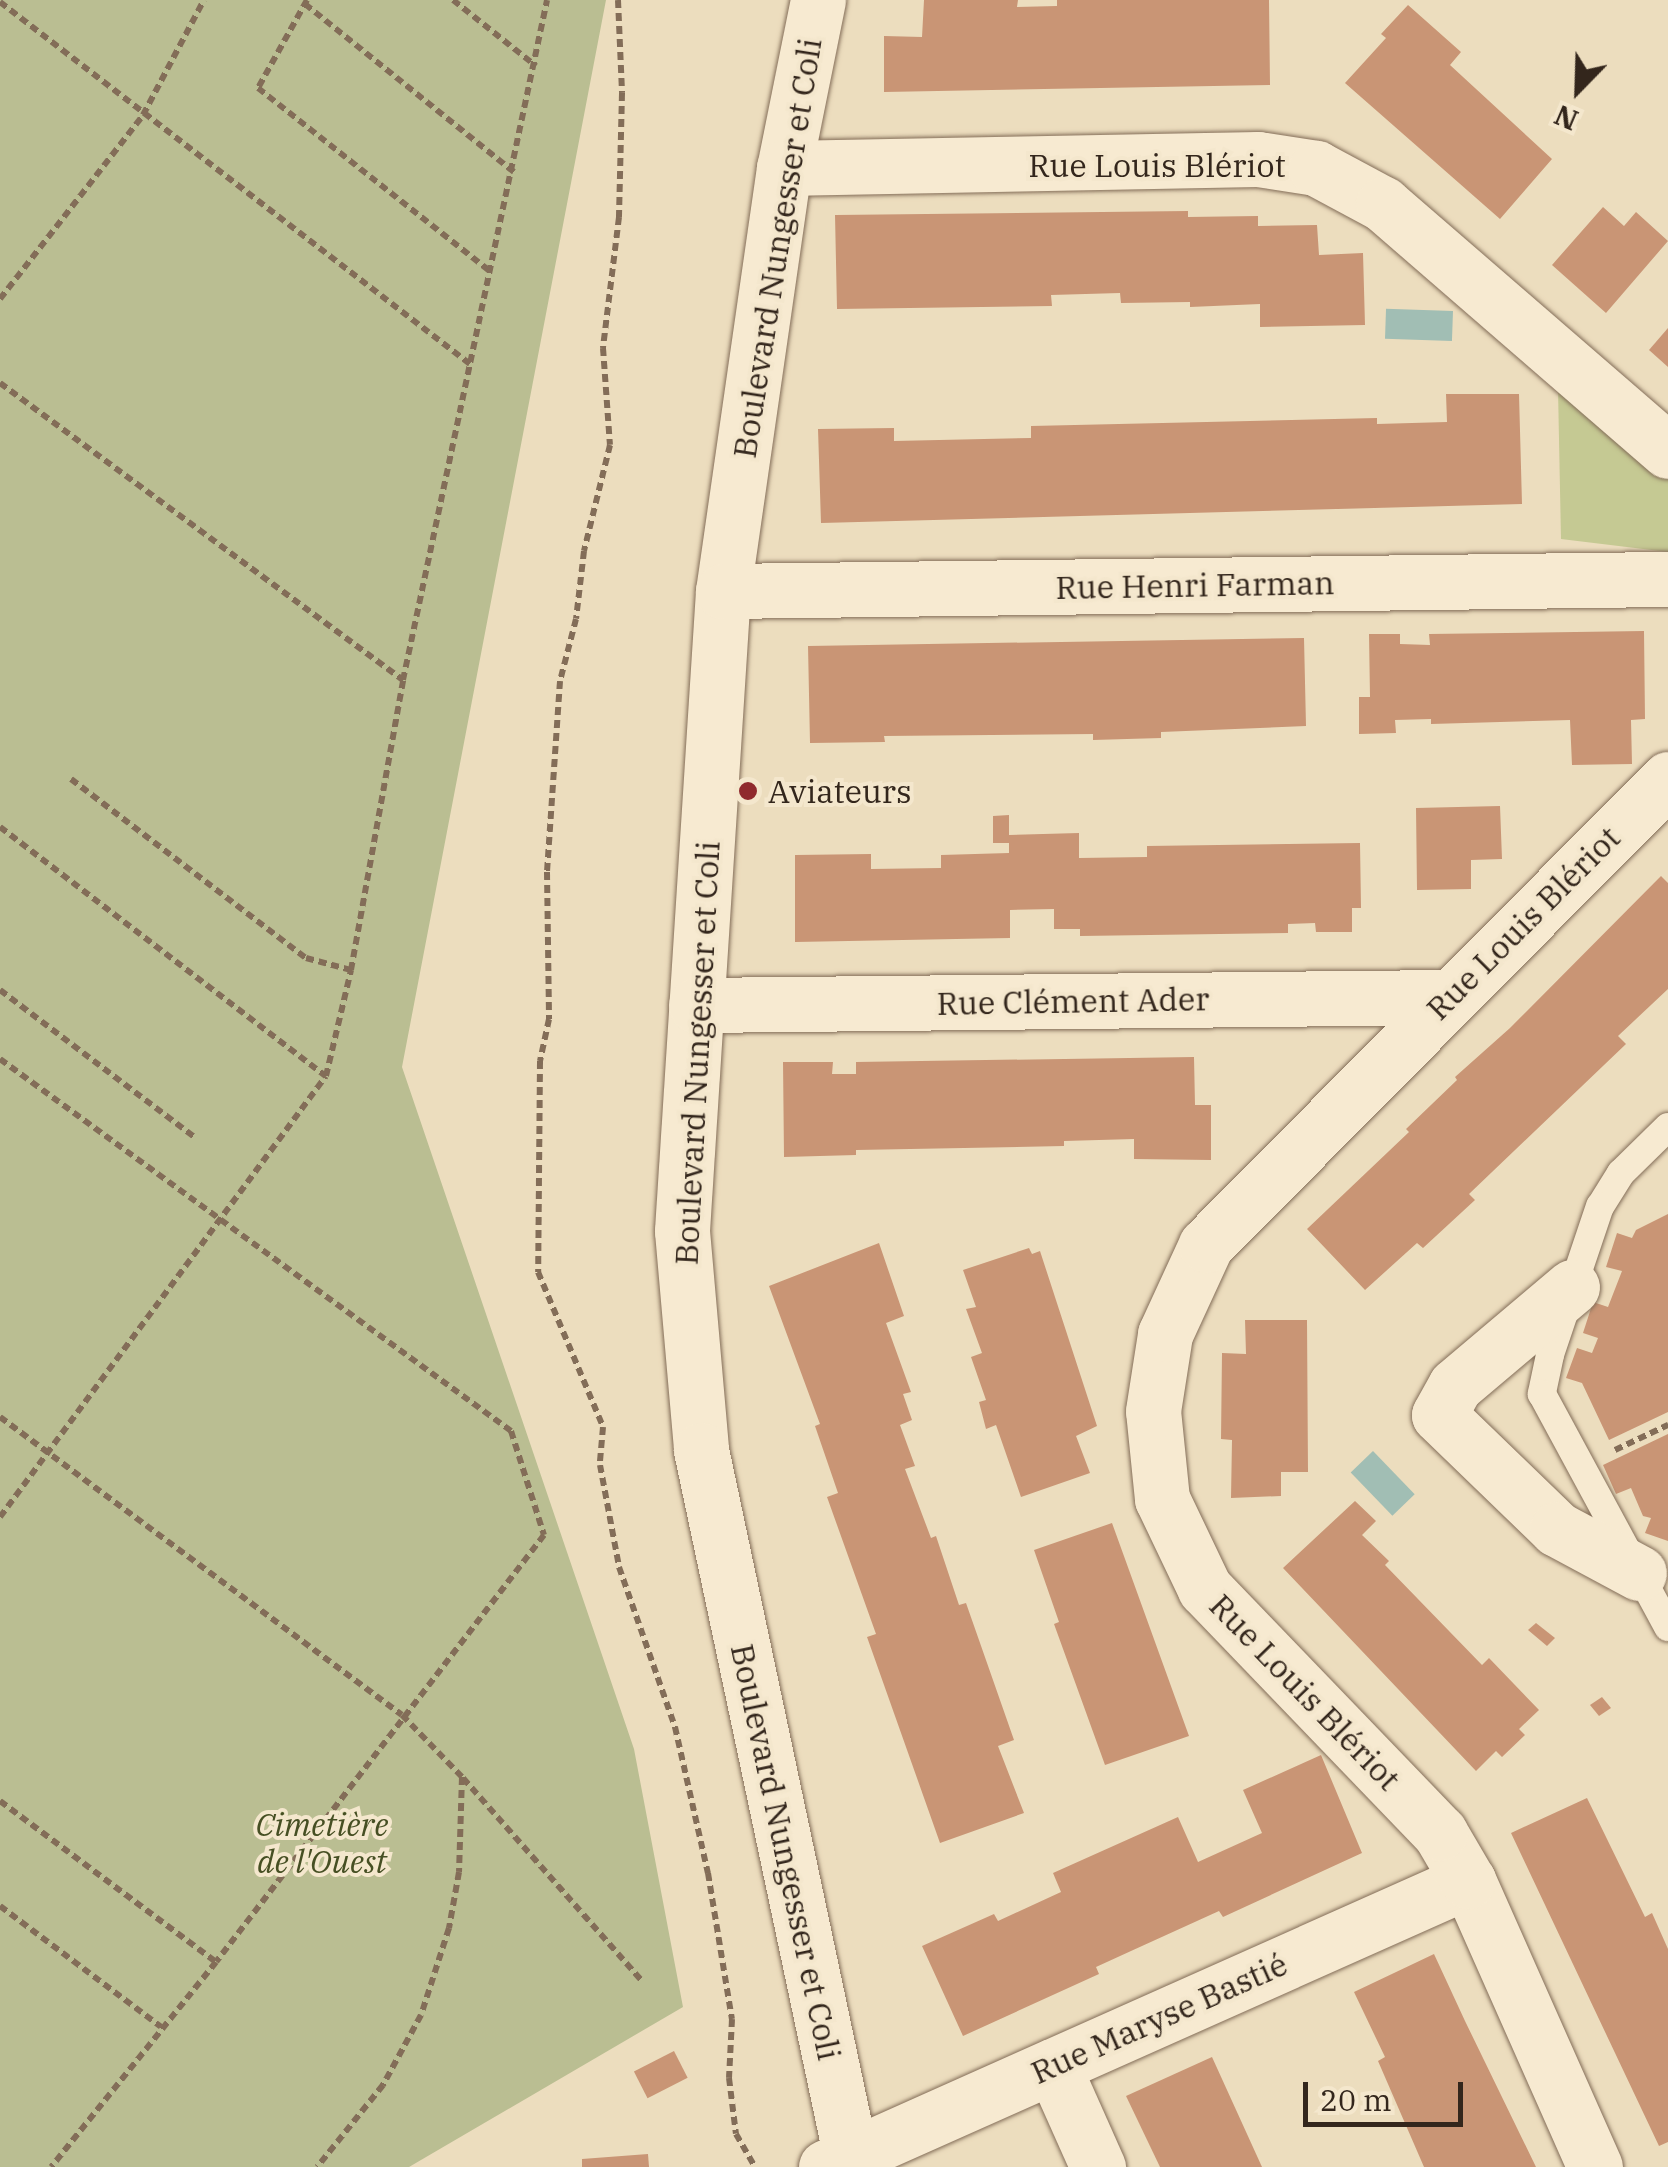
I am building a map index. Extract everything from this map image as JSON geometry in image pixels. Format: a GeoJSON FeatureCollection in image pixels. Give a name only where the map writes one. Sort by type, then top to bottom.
{"type":"FeatureCollection","features":[{"type":"Feature","properties":{"kind":"street","name":"Boulevard Nungesser et Coli"},"geometry":{"type":"LineString","coordinates":[[818,0],[784,168],[722,591],[682,1231],[701,1450],[843,2164]]}},
{"type":"Feature","properties":{"kind":"street","name":"Rue Louis Blériot"},"geometry":{"type":"LineString","coordinates":[[784,168],[1258,159],[1316,168],[1383,204],[1668,451]]}},
{"type":"Feature","properties":{"kind":"street","name":"Rue Henri Farman"},"geometry":{"type":"LineString","coordinates":[[722,591],[1668,579]]}},
{"type":"Feature","properties":{"kind":"street","name":"Rue Louis Blériot"},"geometry":{"type":"LineString","coordinates":[[1595,2167],[1468,1881],[1440,1833],[1206,1589],[1162,1500],[1152,1411],[1165,1334],[1206,1246],[1449,996],[1668,779]]}},
{"type":"Feature","properties":{"kind":"street","name":"Rue Clément Ader"},"geometry":{"type":"LineString","coordinates":[[696,1005],[1449,996]]}},
{"type":"Feature","properties":{"kind":"street"},"geometry":{"type":"LineString","coordinates":[[1572,1287],[1455,1386],[1440,1415],[1557,1529],[1639,1574]]}},
{"type":"Feature","properties":{"kind":"street","name":"Rue Maryse Bastié"},"geometry":{"type":"LineString","coordinates":[[843,2164],[1052,2066],[1468,1881]]}},
{"type":"Feature","properties":{"kind":"street"},"geometry":{"type":"LineString","coordinates":[[1052,2066],[1098,2167]]}},
{"type":"Feature","properties":{"kind":"lane"},"geometry":{"type":"LineString","coordinates":[[1668,1127],[1621,1173],[1600,1206],[1550,1354],[1542,1394],[1668,1627]]}},
{"type":"Feature","properties":{"kind":"path"},"geometry":{"type":"LineString","coordinates":[[0,299],[143,115],[204,0]]}},
{"type":"Feature","properties":{"kind":"path"},"geometry":{"type":"LineString","coordinates":[[453,0],[536,66]]}},
{"type":"Feature","properties":{"kind":"path"},"geometry":{"type":"LineString","coordinates":[[0,1517],[326,1076],[351,970],[403,680],[514,172],[547,0]]}},
{"type":"Feature","properties":{"kind":"path"},"geometry":{"type":"LineString","coordinates":[[618,0],[622,93],[618,217],[603,348],[610,445],[584,552],[576,619],[560,681],[548,872],[549,1019],[540,1061],[538,1272],[603,1426],[600,1465],[619,1566],[675,1728],[708,1872],[732,2019],[729,2078],[736,2134],[755,2167]]}},
{"type":"Feature","properties":{"kind":"path"},"geometry":{"type":"LineString","coordinates":[[0,2],[470,364]]}},
{"type":"Feature","properties":{"kind":"path"},"geometry":{"type":"LineString","coordinates":[[491,272],[258,88],[306,2],[514,172]]}},
{"type":"Feature","properties":{"kind":"path"},"geometry":{"type":"LineString","coordinates":[[0,383],[403,680]]}},
{"type":"Feature","properties":{"kind":"path"},"geometry":{"type":"LineString","coordinates":[[71,779],[306,958],[351,970]]}},
{"type":"Feature","properties":{"kind":"path"},"geometry":{"type":"LineString","coordinates":[[0,827],[326,1076]]}},
{"type":"Feature","properties":{"kind":"path"},"geometry":{"type":"LineString","coordinates":[[0,990],[196,1138]]}},
{"type":"Feature","properties":{"kind":"path"},"geometry":{"type":"LineString","coordinates":[[0,1059],[217,1221],[511,1431],[544,1534],[216,1962],[52,2167]]}},
{"type":"Feature","properties":{"kind":"path"},"geometry":{"type":"LineString","coordinates":[[0,1417],[402,1716],[462,1777],[641,1980]]}},
{"type":"Feature","properties":{"kind":"path"},"geometry":{"type":"LineString","coordinates":[[1580,1466],[1668,1425]]}},
{"type":"Feature","properties":{"kind":"path"},"geometry":{"type":"LineString","coordinates":[[317,2167],[383,2085],[421,2016],[449,1928],[459,1872],[462,1777]]}},
{"type":"Feature","properties":{"kind":"path"},"geometry":{"type":"LineString","coordinates":[[0,1801],[216,1962]]}},
{"type":"Feature","properties":{"kind":"path"},"geometry":{"type":"LineString","coordinates":[[0,1906],[161,2027]]}},
{"type":"Feature","properties":{"kind":"green space","name":"Cimetière de l'Ouest"},"geometry":{"type":"Polygon","coordinates":[[[0,0],[606,0],[402,1067],[634,1749],[683,2007],[409,2167],[0,2167],[0,0]]]}},
{"type":"Feature","properties":{"kind":"green space"},"geometry":{"type":"Polygon","coordinates":[[[1558,389],[1668,476],[1668,552],[1561,539],[1558,389]]]}},
{"type":"Feature","properties":{"kind":"water"},"geometry":{"type":"Polygon","coordinates":[[[1386,309],[1453,311],[1452,341],[1385,339],[1386,309]]]}},
{"type":"Feature","properties":{"kind":"water"},"geometry":{"type":"Polygon","coordinates":[[[1373,1451],[1415,1494],[1392,1516],[1351,1473],[1373,1451]]]}},
{"type":"Feature","properties":{"kind":"building"},"geometry":{"type":"Polygon","coordinates":[[[924,0],[1018,0],[1017,7],[1057,6],[1057,0],[1269,0],[1270,85],[884,92],[884,36],[922,37],[924,0]]]}},
{"type":"Feature","properties":{"kind":"building"},"geometry":{"type":"Polygon","coordinates":[[[1408,5],[1461,52],[1450,65],[1552,159],[1500,219],[1345,83],[1386,38],[1381,34],[1408,5]]]}},
{"type":"Feature","properties":{"kind":"building"},"geometry":{"type":"Polygon","coordinates":[[[1603,207],[1624,226],[1636,212],[1668,241],[1606,313],[1552,265],[1603,207]]]}},
{"type":"Feature","properties":{"kind":"building"},"geometry":{"type":"Polygon","coordinates":[[[1188,211],[1188,217],[1258,216],[1258,226],[1317,225],[1319,255],[1363,253],[1365,325],[1260,327],[1260,304],[1190,307],[1190,302],[1121,303],[1120,293],[1051,295],[1052,306],[837,309],[835,215],[1188,211]]]}},
{"type":"Feature","properties":{"kind":"building"},"geometry":{"type":"Polygon","coordinates":[[[1668,328],[1668,367],[1649,350],[1668,328]]]}},
{"type":"Feature","properties":{"kind":"building"},"geometry":{"type":"Polygon","coordinates":[[[1446,394],[1519,394],[1522,504],[821,523],[818,429],[894,428],[894,441],[1031,438],[1031,426],[1377,418],[1377,424],[1447,422],[1446,394]]]}},
{"type":"Feature","properties":{"kind":"building"},"geometry":{"type":"Polygon","coordinates":[[[1644,631],[1645,719],[1631,720],[1632,764],[1572,765],[1570,720],[1431,724],[1431,719],[1395,720],[1396,733],[1359,734],[1359,697],[1370,697],[1369,634],[1400,634],[1400,644],[1430,645],[1429,634],[1644,631]]]}},
{"type":"Feature","properties":{"kind":"building"},"geometry":{"type":"Polygon","coordinates":[[[1304,638],[1306,726],[1161,732],[1161,738],[1093,740],[1093,734],[884,736],[885,742],[810,743],[808,646],[1304,638]]]}},
{"type":"Feature","properties":{"kind":"building"},"geometry":{"type":"Polygon","coordinates":[[[1500,806],[1502,859],[1471,860],[1471,889],[1417,890],[1416,808],[1500,806]]]}},
{"type":"Feature","properties":{"kind":"building"},"geometry":{"type":"Polygon","coordinates":[[[1009,815],[1009,835],[1079,833],[1079,858],[1147,857],[1147,846],[1360,843],[1361,908],[1352,908],[1352,932],[1316,932],[1315,923],[1288,924],[1288,933],[1080,936],[1080,929],[1054,929],[1054,909],[1010,910],[1010,938],[795,942],[795,855],[871,854],[871,869],[941,868],[941,855],[1009,853],[1009,843],[993,843],[993,816],[1009,815]]]}},
{"type":"Feature","properties":{"kind":"building"},"geometry":{"type":"Polygon","coordinates":[[[1661,876],[1668,883],[1668,989],[1618,1036],[1626,1044],[1469,1194],[1475,1200],[1423,1248],[1417,1243],[1365,1290],[1307,1229],[1409,1132],[1406,1129],[1457,1080],[1455,1077],[1510,1028],[1661,876]]]}},
{"type":"Feature","properties":{"kind":"building"},"geometry":{"type":"Polygon","coordinates":[[[1194,1057],[1195,1105],[1211,1105],[1211,1160],[1134,1159],[1134,1139],[1064,1141],[1064,1146],[856,1150],[856,1155],[784,1157],[783,1062],[833,1062],[832,1074],[856,1074],[856,1062],[1194,1057]]]}},
{"type":"Feature","properties":{"kind":"building"},"geometry":{"type":"Polygon","coordinates":[[[1668,1214],[1668,1412],[1609,1440],[1582,1383],[1566,1378],[1577,1348],[1592,1353],[1598,1338],[1583,1333],[1593,1302],[1608,1307],[1622,1271],[1606,1267],[1617,1233],[1632,1238],[1636,1230],[1668,1214]]]}},
{"type":"Feature","properties":{"kind":"building"},"geometry":{"type":"Polygon","coordinates":[[[879,1243],[904,1316],[886,1323],[911,1392],[903,1394],[912,1420],[900,1425],[915,1466],[905,1469],[931,1538],[936,1536],[959,1605],[966,1603],[1014,1740],[998,1746],[1024,1813],[940,1843],[867,1637],[876,1634],[827,1497],[838,1493],[815,1426],[820,1424],[769,1286],[879,1243]]]}},
{"type":"Feature","properties":{"kind":"building"},"geometry":{"type":"Polygon","coordinates":[[[1029,1248],[1032,1254],[1040,1251],[1097,1426],[1076,1436],[1090,1473],[1021,1497],[996,1425],[986,1429],[979,1402],[986,1400],[971,1357],[982,1353],[966,1309],[976,1307],[963,1270],[1029,1248]]]}},
{"type":"Feature","properties":{"kind":"building"},"geometry":{"type":"Polygon","coordinates":[[[1245,1320],[1307,1320],[1308,1472],[1281,1472],[1281,1496],[1231,1498],[1232,1440],[1221,1439],[1222,1353],[1246,1354],[1245,1320]]]}},
{"type":"Feature","properties":{"kind":"building"},"geometry":{"type":"Polygon","coordinates":[[[1668,1434],[1668,1541],[1645,1533],[1651,1518],[1643,1516],[1631,1488],[1616,1494],[1603,1465],[1668,1434]]]}},
{"type":"Feature","properties":{"kind":"building"},"geometry":{"type":"Polygon","coordinates":[[[1355,1501],[1376,1521],[1362,1535],[1389,1561],[1385,1565],[1482,1665],[1489,1658],[1539,1710],[1519,1729],[1525,1735],[1502,1757],[1496,1751],[1476,1771],[1283,1568],[1355,1501]]]}},
{"type":"Feature","properties":{"kind":"building"},"geometry":{"type":"Polygon","coordinates":[[[1112,1523],[1189,1736],[1105,1765],[1054,1624],[1059,1622],[1034,1550],[1112,1523]]]}},
{"type":"Feature","properties":{"kind":"building"},"geometry":{"type":"Polygon","coordinates":[[[1536,1623],[1555,1638],[1547,1646],[1528,1630],[1536,1623]]]}},
{"type":"Feature","properties":{"kind":"building"},"geometry":{"type":"Polygon","coordinates":[[[1602,1697],[1611,1708],[1599,1716],[1590,1705],[1602,1697]]]}},
{"type":"Feature","properties":{"kind":"building"},"geometry":{"type":"Polygon","coordinates":[[[1321,1755],[1362,1853],[1223,1917],[1219,1911],[1096,1967],[1099,1974],[963,2036],[922,1946],[994,1914],[998,1921],[1061,1892],[1053,1873],[1178,1817],[1198,1862],[1262,1833],[1243,1790],[1321,1755]]]}},
{"type":"Feature","properties":{"kind":"building"},"geometry":{"type":"Polygon","coordinates":[[[1587,1798],[1645,1917],[1652,1913],[1668,1949],[1668,2142],[1659,2146],[1511,1833],[1587,1798]]]}},
{"type":"Feature","properties":{"kind":"building"},"geometry":{"type":"Polygon","coordinates":[[[1434,1954],[1536,2167],[1424,2167],[1378,2061],[1385,2057],[1354,1992],[1434,1954]]]}},
{"type":"Feature","properties":{"kind":"building"},"geometry":{"type":"Polygon","coordinates":[[[674,2051],[688,2078],[648,2098],[634,2071],[674,2051]]]}},
{"type":"Feature","properties":{"kind":"building"},"geometry":{"type":"Polygon","coordinates":[[[1212,2057],[1262,2167],[1160,2167],[1126,2096],[1212,2057]]]}},
{"type":"Feature","properties":{"kind":"building"},"geometry":{"type":"Polygon","coordinates":[[[648,2154],[649,2167],[582,2167],[582,2159],[648,2154]]]}},
{"type":"Feature","properties":{"kind":"place","name":"Aviateurs"},"geometry":{"type":"Point","coordinates":[748,791]}}]}
